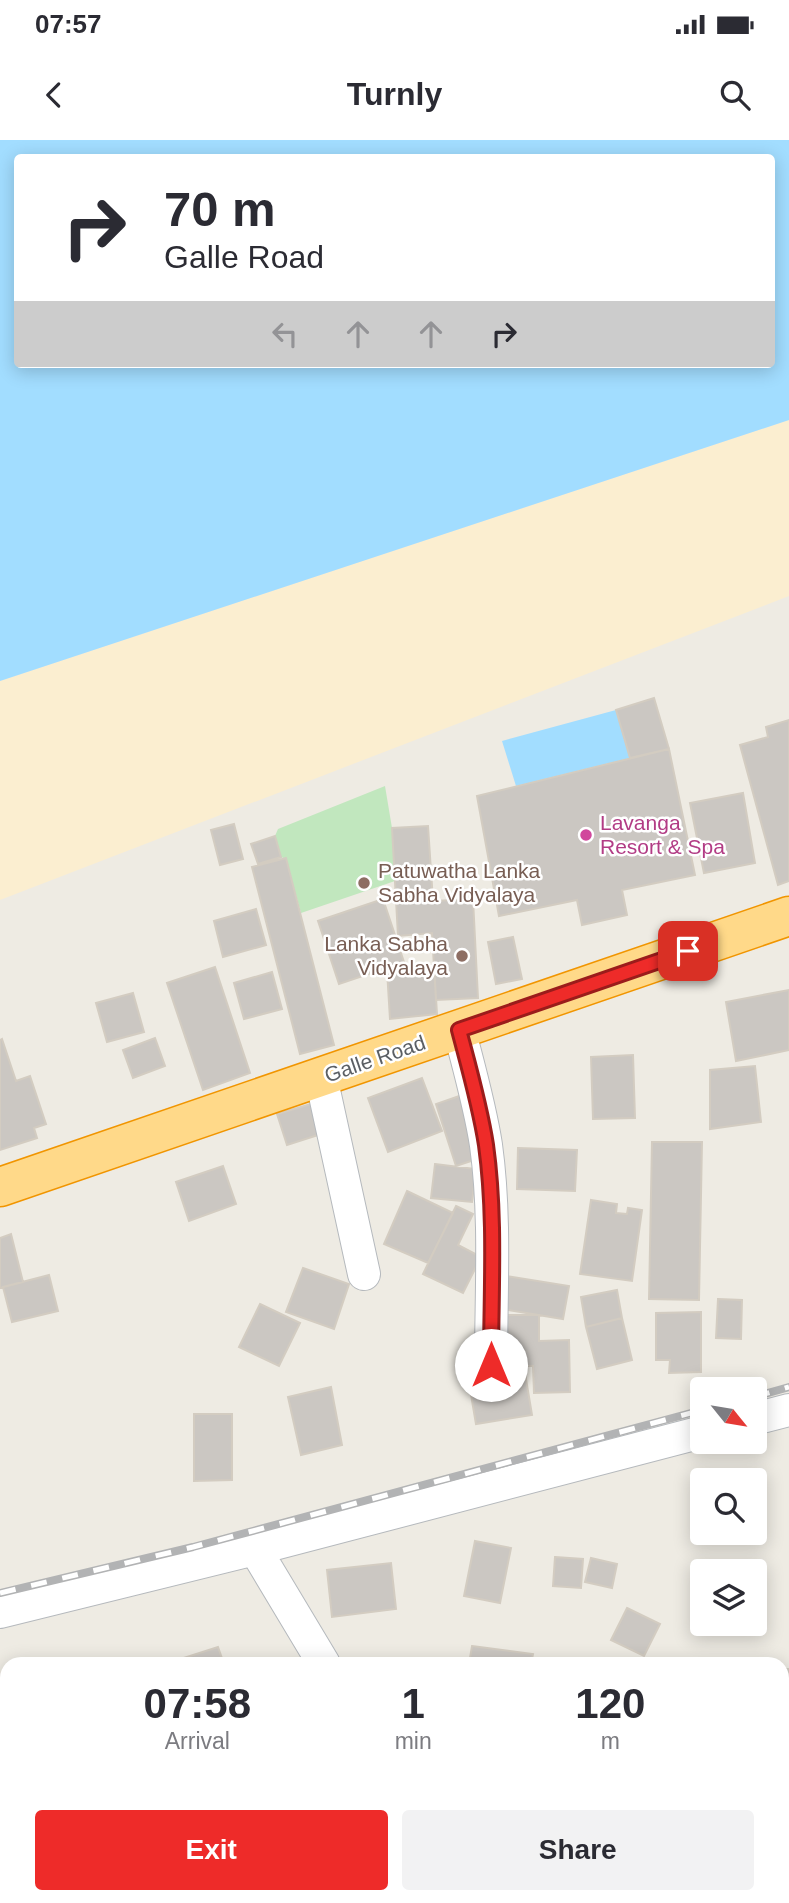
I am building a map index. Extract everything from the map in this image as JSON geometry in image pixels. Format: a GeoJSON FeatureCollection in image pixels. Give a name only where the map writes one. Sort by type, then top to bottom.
{"type":"FeatureCollection","features":[{"type":"Feature","properties":{"kind":"highway","name":"Galle Road"},"geometry":{"type":"LineString","coordinates":[[0,1187],[789,916]]}},
{"type":"Feature","properties":{"kind":"street"},"geometry":{"type":"LineString","coordinates":[[459,1030],[486,1146],[490,1193],[491,1365]]}},
{"type":"Feature","properties":{"kind":"street"},"geometry":{"type":"LineString","coordinates":[[321,1077],[364,1274]]}},
{"type":"Feature","properties":{"kind":"street"},"geometry":{"type":"LineString","coordinates":[[767,1416],[789,1410]]}},
{"type":"Feature","properties":{"kind":"street"},"geometry":{"type":"LineString","coordinates":[[0,1612],[255,1549],[690,1435]]}},
{"type":"Feature","properties":{"kind":"street"},"geometry":{"type":"LineString","coordinates":[[255,1549],[320,1657]]}},
{"type":"Feature","properties":{"kind":"green space"},"geometry":{"type":"Polygon","coordinates":[[[385,786],[392,828],[395,881],[301,913],[286,859],[281,857],[275,836],[278,829],[385,786]]]}},
{"type":"Feature","properties":{"kind":"sand"},"geometry":{"type":"Polygon","coordinates":[[[789,420],[789,596],[0,900],[0,681],[789,420]]]}},
{"type":"Feature","properties":{"kind":"water"},"geometry":{"type":"Polygon","coordinates":[[[0,140],[789,140],[789,420],[0,681],[0,140]]]}},
{"type":"Feature","properties":{"kind":"water"},"geometry":{"type":"Polygon","coordinates":[[[616,710],[630,758],[516,786],[502,741],[616,710]]]}},
{"type":"Feature","properties":{"kind":"building"},"geometry":{"type":"Polygon","coordinates":[[[654,698],[669,749],[630,758],[616,710],[654,698]]]}},
{"type":"Feature","properties":{"kind":"building"},"geometry":{"type":"Polygon","coordinates":[[[789,720],[789,881],[778,885],[740,745],[768,737],[766,727],[789,720]]]}},
{"type":"Feature","properties":{"kind":"building","name":"Lavanga Resort & Spa"},"geometry":{"type":"Polygon","coordinates":[[[669,749],[695,875],[622,890],[627,915],[582,925],[577,900],[499,916],[477,796],[669,749]]]}},
{"type":"Feature","properties":{"kind":"building"},"geometry":{"type":"Polygon","coordinates":[[[743,793],[755,863],[704,873],[690,803],[743,793]]]}},
{"type":"Feature","properties":{"kind":"building"},"geometry":{"type":"Polygon","coordinates":[[[234,824],[243,859],[220,865],[211,830],[234,824]]]}},
{"type":"Feature","properties":{"kind":"building"},"geometry":{"type":"Polygon","coordinates":[[[428,826],[433,901],[473,899],[478,998],[436,1000],[432,933],[398,936],[392,828],[428,826]]]}},
{"type":"Feature","properties":{"kind":"building"},"geometry":{"type":"Polygon","coordinates":[[[275,836],[281,857],[258,864],[251,844],[275,836]]]}},
{"type":"Feature","properties":{"kind":"building"},"geometry":{"type":"Polygon","coordinates":[[[286,858],[334,1045],[300,1054],[252,867],[286,858]]]}},
{"type":"Feature","properties":{"kind":"building"},"geometry":{"type":"Polygon","coordinates":[[[383,899],[404,962],[339,984],[318,921],[383,899]]]}},
{"type":"Feature","properties":{"kind":"building"},"geometry":{"type":"Polygon","coordinates":[[[256,909],[266,945],[223,957],[214,921],[256,909]]]}},
{"type":"Feature","properties":{"kind":"building"},"geometry":{"type":"Polygon","coordinates":[[[513,937],[522,979],[496,984],[488,942],[513,937]]]}},
{"type":"Feature","properties":{"kind":"building"},"geometry":{"type":"Polygon","coordinates":[[[434,965],[437,1014],[390,1019],[387,970],[434,965]]]}},
{"type":"Feature","properties":{"kind":"building"},"geometry":{"type":"Polygon","coordinates":[[[215,967],[250,1073],[203,1090],[167,983],[215,967]]]}},
{"type":"Feature","properties":{"kind":"building"},"geometry":{"type":"Polygon","coordinates":[[[272,972],[282,1009],[244,1019],[234,983],[272,972]]]}},
{"type":"Feature","properties":{"kind":"building"},"geometry":{"type":"Polygon","coordinates":[[[789,990],[789,1050],[736,1061],[726,1002],[789,990]]]}},
{"type":"Feature","properties":{"kind":"building"},"geometry":{"type":"Polygon","coordinates":[[[133,993],[144,1032],[107,1042],[96,1003],[133,993]]]}},
{"type":"Feature","properties":{"kind":"building"},"geometry":{"type":"Polygon","coordinates":[[[155,1038],[165,1066],[133,1078],[123,1050],[155,1038]]]}},
{"type":"Feature","properties":{"kind":"building"},"geometry":{"type":"Polygon","coordinates":[[[2,1039],[16,1081],[30,1076],[46,1124],[34,1128],[37,1138],[0,1150],[0,1040],[2,1039]]]}},
{"type":"Feature","properties":{"kind":"building"},"geometry":{"type":"Polygon","coordinates":[[[633,1055],[635,1118],[593,1119],[591,1057],[633,1055]]]}},
{"type":"Feature","properties":{"kind":"building"},"geometry":{"type":"Polygon","coordinates":[[[755,1066],[761,1122],[710,1129],[710,1070],[755,1066]]]}},
{"type":"Feature","properties":{"kind":"building"},"geometry":{"type":"Polygon","coordinates":[[[422,1078],[442,1131],[388,1152],[368,1098],[422,1078]]]}},
{"type":"Feature","properties":{"kind":"building"},"geometry":{"type":"Polygon","coordinates":[[[462,1095],[483,1157],[456,1166],[436,1104],[462,1095]]]}},
{"type":"Feature","properties":{"kind":"building"},"geometry":{"type":"Polygon","coordinates":[[[311,1104],[321,1134],[287,1145],[277,1114],[311,1104]]]}},
{"type":"Feature","properties":{"kind":"building"},"geometry":{"type":"Polygon","coordinates":[[[652,1142],[702,1142],[699,1300],[649,1299],[652,1142]]]}},
{"type":"Feature","properties":{"kind":"building"},"geometry":{"type":"Polygon","coordinates":[[[518,1148],[577,1150],[575,1191],[517,1189],[518,1148]]]}},
{"type":"Feature","properties":{"kind":"building"},"geometry":{"type":"Polygon","coordinates":[[[435,1164],[476,1169],[472,1202],[431,1198],[435,1164]]]}},
{"type":"Feature","properties":{"kind":"building"},"geometry":{"type":"Polygon","coordinates":[[[223,1166],[236,1204],[189,1221],[176,1182],[223,1166]]]}},
{"type":"Feature","properties":{"kind":"building"},"geometry":{"type":"Polygon","coordinates":[[[407,1191],[453,1213],[428,1263],[384,1244],[407,1191]]]}},
{"type":"Feature","properties":{"kind":"building"},"geometry":{"type":"Polygon","coordinates":[[[591,1200],[617,1204],[616,1213],[627,1214],[628,1208],[642,1210],[632,1281],[580,1274],[591,1200]]]}},
{"type":"Feature","properties":{"kind":"building"},"geometry":{"type":"Polygon","coordinates":[[[456,1206],[473,1214],[458,1245],[481,1257],[463,1293],[423,1274],[456,1206]]]}},
{"type":"Feature","properties":{"kind":"building"},"geometry":{"type":"Polygon","coordinates":[[[11,1234],[23,1282],[0,1288],[0,1238],[11,1234]]]}},
{"type":"Feature","properties":{"kind":"building"},"geometry":{"type":"Polygon","coordinates":[[[303,1268],[349,1284],[334,1329],[286,1312],[303,1268]]]}},
{"type":"Feature","properties":{"kind":"building"},"geometry":{"type":"Polygon","coordinates":[[[49,1275],[58,1311],[12,1322],[3,1287],[49,1275]]]}},
{"type":"Feature","properties":{"kind":"building"},"geometry":{"type":"Polygon","coordinates":[[[507,1276],[569,1286],[563,1319],[502,1309],[507,1276]]]}},
{"type":"Feature","properties":{"kind":"building"},"geometry":{"type":"Polygon","coordinates":[[[617,1290],[622,1318],[586,1327],[581,1297],[617,1290]]]}},
{"type":"Feature","properties":{"kind":"building"},"geometry":{"type":"Polygon","coordinates":[[[718,1299],[742,1300],[741,1339],[716,1338],[718,1299]]]}},
{"type":"Feature","properties":{"kind":"building"},"geometry":{"type":"Polygon","coordinates":[[[260,1304],[300,1323],[279,1366],[239,1347],[260,1304]]]}},
{"type":"Feature","properties":{"kind":"building"},"geometry":{"type":"Polygon","coordinates":[[[701,1312],[701,1372],[669,1373],[670,1360],[656,1360],[656,1313],[701,1312]]]}},
{"type":"Feature","properties":{"kind":"building"},"geometry":{"type":"Polygon","coordinates":[[[506,1315],[539,1315],[539,1341],[569,1340],[570,1392],[534,1393],[533,1366],[516,1366],[515,1348],[507,1345],[506,1315]]]}},
{"type":"Feature","properties":{"kind":"building"},"geometry":{"type":"Polygon","coordinates":[[[622,1318],[632,1360],[597,1369],[586,1327],[622,1318]]]}},
{"type":"Feature","properties":{"kind":"building"},"geometry":{"type":"Polygon","coordinates":[[[525,1373],[532,1415],[476,1424],[469,1383],[525,1373]]]}},
{"type":"Feature","properties":{"kind":"building"},"geometry":{"type":"Polygon","coordinates":[[[331,1387],[342,1445],[301,1455],[288,1397],[331,1387]]]}},
{"type":"Feature","properties":{"kind":"building"},"geometry":{"type":"Polygon","coordinates":[[[194,1414],[232,1414],[232,1480],[194,1481],[194,1414]]]}},
{"type":"Feature","properties":{"kind":"building"},"geometry":{"type":"Polygon","coordinates":[[[475,1541],[511,1548],[500,1603],[464,1596],[475,1541]]]}},
{"type":"Feature","properties":{"kind":"building"},"geometry":{"type":"Polygon","coordinates":[[[555,1557],[583,1559],[581,1588],[553,1586],[555,1557]]]}},
{"type":"Feature","properties":{"kind":"building"},"geometry":{"type":"Polygon","coordinates":[[[591,1558],[617,1564],[612,1588],[585,1582],[591,1558]]]}},
{"type":"Feature","properties":{"kind":"building"},"geometry":{"type":"Polygon","coordinates":[[[391,1563],[396,1609],[332,1617],[327,1570],[391,1563]]]}},
{"type":"Feature","properties":{"kind":"building"},"geometry":{"type":"Polygon","coordinates":[[[627,1608],[660,1624],[644,1656],[611,1640],[627,1608]]]}},
{"type":"Feature","properties":{"kind":"building"},"geometry":{"type":"Polygon","coordinates":[[[472,1646],[533,1654],[532,1657],[470,1657],[472,1646]]]}},
{"type":"Feature","properties":{"kind":"building"},"geometry":{"type":"Polygon","coordinates":[[[218,1647],[222,1657],[187,1657],[218,1647]]]}},
{"type":"Feature","properties":{"kind":"railway"},"geometry":{"type":"LineString","coordinates":[[767,1393],[789,1387]]}},
{"type":"Feature","properties":{"kind":"railway"},"geometry":{"type":"LineString","coordinates":[[0,1593],[193,1547],[690,1413]]}},
{"type":"Feature","properties":{"kind":"place","name":"Lavanga Resort & Spa"},"geometry":{"type":"Point","coordinates":[586,835]}},
{"type":"Feature","properties":{"kind":"place","name":"Patuwatha Lanka Sabha Vidyalaya"},"geometry":{"type":"Point","coordinates":[364,883]}},
{"type":"Feature","properties":{"kind":"place","name":"Lanka Sabha Vidyalaya"},"geometry":{"type":"Point","coordinates":[462,956]}},
{"type":"Feature","properties":{"kind":"route"},"geometry":{"type":"LineString","coordinates":[[491,1365],[490,1193],[486,1146],[459,1030],[688,951]]}}]}
